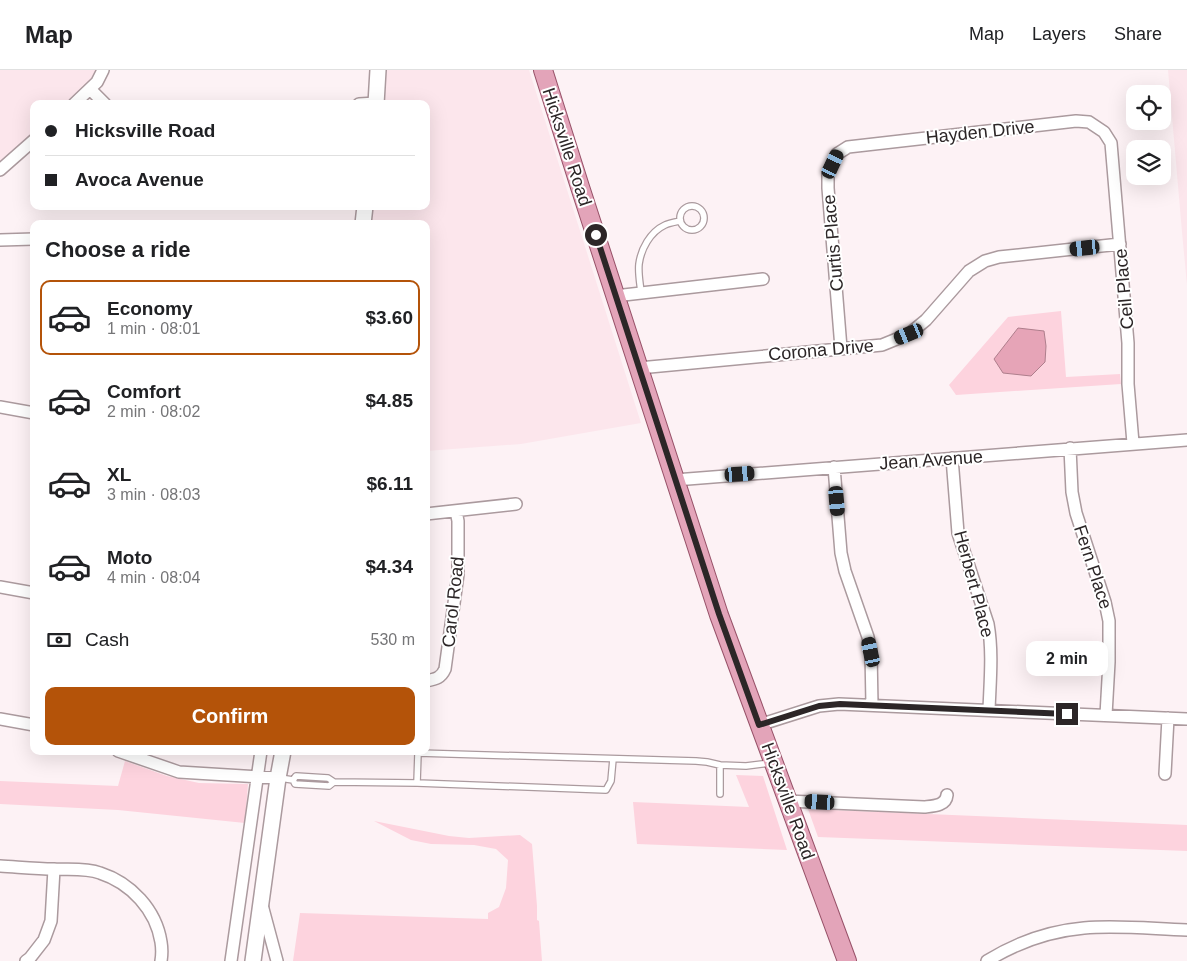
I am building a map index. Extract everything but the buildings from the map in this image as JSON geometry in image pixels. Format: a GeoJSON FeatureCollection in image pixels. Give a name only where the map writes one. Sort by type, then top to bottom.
{"type":"FeatureCollection","features":[{"type":"Feature","properties":{"kind":"main road"},"geometry":{"type":"LineString","coordinates":[[376,100],[378,70]]}},
{"type":"Feature","properties":{"kind":"main road","name":"Hicksville Road"},"geometry":{"type":"LineString","coordinates":[[543,70],[719,614],[847,961]]}},
{"type":"Feature","properties":{"kind":"main road"},"geometry":{"type":"LineString","coordinates":[[253,961],[261,901],[285,779],[282,755]]}},
{"type":"Feature","properties":{"kind":"street"},"geometry":{"type":"LineString","coordinates":[[78,100],[97,82],[103,70]]}},
{"type":"Feature","properties":{"kind":"street"},"geometry":{"type":"LineString","coordinates":[[90,89],[101,100]]}},
{"type":"Feature","properties":{"kind":"street","name":"Hayden Drive"},"geometry":{"type":"LineString","coordinates":[[848,146],[1076,121],[1089,122],[1104,132],[1106,136]]}},
{"type":"Feature","properties":{"kind":"street","name":"Ceil Place"},"geometry":{"type":"LineString","coordinates":[[1106,136],[1111,143],[1120,244],[1128,343],[1128,384],[1133,443]]}},
{"type":"Feature","properties":{"kind":"street"},"geometry":{"type":"LineString","coordinates":[[0,170],[30,144]]}},
{"type":"Feature","properties":{"kind":"street","name":"Curtis Place"},"geometry":{"type":"LineString","coordinates":[[841,348],[828,174],[838,154],[848,146]]}},
{"type":"Feature","properties":{"kind":"street"},"geometry":{"type":"LineString","coordinates":[[0,240],[30,239]]}},
{"type":"Feature","properties":{"kind":"street","name":"Corona Drive"},"geometry":{"type":"LineString","coordinates":[[639,368],[882,344],[909,334],[926,320],[969,271],[985,261],[999,257],[1120,244]]}},
{"type":"Feature","properties":{"kind":"street"},"geometry":{"type":"LineString","coordinates":[[616,296],[763,279]]}},
{"type":"Feature","properties":{"kind":"street"},"geometry":{"type":"LineString","coordinates":[[0,407],[30,412]]}},
{"type":"Feature","properties":{"kind":"street"},"geometry":{"type":"LineString","coordinates":[[1187,440],[1187,445]]}},
{"type":"Feature","properties":{"kind":"street","name":"Jean Avenue"},"geometry":{"type":"LineString","coordinates":[[675,480],[1187,440]]}},
{"type":"Feature","properties":{"kind":"street","name":"Fern Place"},"geometry":{"type":"LineString","coordinates":[[1070,448],[1072,492],[1076,512],[1110,620],[1106,715]]}},
{"type":"Feature","properties":{"kind":"street","name":"Herbert Place"},"geometry":{"type":"LineString","coordinates":[[952,458],[958,533],[990,633],[989,710]]}},
{"type":"Feature","properties":{"kind":"street"},"geometry":{"type":"LineString","coordinates":[[834,467],[841,553],[871,652],[872,706]]}},
{"type":"Feature","properties":{"kind":"street"},"geometry":{"type":"LineString","coordinates":[[430,514],[516,504]]}},
{"type":"Feature","properties":{"kind":"street","name":"Carol Road"},"geometry":{"type":"LineString","coordinates":[[430,680],[437,679],[445,669],[458,574],[458,521],[456,511]]}},
{"type":"Feature","properties":{"kind":"street"},"geometry":{"type":"LineString","coordinates":[[0,587],[30,592]]}},
{"type":"Feature","properties":{"kind":"street"},"geometry":{"type":"LineString","coordinates":[[759,725],[819,706],[840,704],[1187,719]]}},
{"type":"Feature","properties":{"kind":"street"},"geometry":{"type":"LineString","coordinates":[[1165,774],[1168,718]]}},
{"type":"Feature","properties":{"kind":"street"},"geometry":{"type":"LineString","coordinates":[[0,719],[30,724]]}},
{"type":"Feature","properties":{"kind":"street"},"geometry":{"type":"LineString","coordinates":[[130,755],[179,772],[285,779]]}},
{"type":"Feature","properties":{"kind":"street"},"geometry":{"type":"LineString","coordinates":[[232,961],[260,755]]}},
{"type":"Feature","properties":{"kind":"street"},"geometry":{"type":"LineString","coordinates":[[787,801],[924,807],[936,806],[945,802],[947,795]]}},
{"type":"Feature","properties":{"kind":"street"},"geometry":{"type":"LineString","coordinates":[[0,866],[100,872],[122,883],[136,894],[150,912],[160,933],[162,944],[161,961]]}},
{"type":"Feature","properties":{"kind":"street"},"geometry":{"type":"LineString","coordinates":[[26,961],[44,940],[51,921],[54,869]]}},
{"type":"Feature","properties":{"kind":"street"},"geometry":{"type":"LineString","coordinates":[[261,901],[277,961]]}},
{"type":"Feature","properties":{"kind":"street"},"geometry":{"type":"LineString","coordinates":[[987,961],[1029,941],[1084,928],[1187,930]]}},
{"type":"Feature","properties":{"kind":"lane"},"geometry":{"type":"LineString","coordinates":[[690,205],[702,209],[705,216],[702,225],[696,229],[685,228],[680,221],[681,212],[686,206],[690,205]]}},
{"type":"Feature","properties":{"kind":"lane"},"geometry":{"type":"LineString","coordinates":[[641,292],[639,264],[646,244],[661,227],[680,221]]}},
{"type":"Feature","properties":{"kind":"lane"},"geometry":{"type":"LineString","coordinates":[[430,753],[706,762],[720,765],[746,766],[773,762]]}},
{"type":"Feature","properties":{"kind":"lane"},"geometry":{"type":"LineString","coordinates":[[417,783],[418,755]]}},
{"type":"Feature","properties":{"kind":"lane"},"geometry":{"type":"LineString","coordinates":[[285,779],[295,784],[329,786],[334,782],[417,783],[606,790],[611,781],[613,759]]}},
{"type":"Feature","properties":{"kind":"lane"},"geometry":{"type":"LineString","coordinates":[[720,765],[720,794]]}},
{"type":"Feature","properties":{"kind":"shaded area"},"geometry":{"type":"Polygon","coordinates":[[[0,70],[103,70],[75,100],[30,100],[30,142],[0,168],[0,70]]]}},
{"type":"Feature","properties":{"kind":"shaded area"},"geometry":{"type":"Polygon","coordinates":[[[376,70],[529,70],[641,423],[521,444],[430,451],[430,220],[360,220],[362,210],[430,210],[430,100],[373,100],[376,70]]]}},
{"type":"Feature","properties":{"kind":"shaded area"},"geometry":{"type":"Polygon","coordinates":[[[1168,70],[1187,70],[1187,285],[1171,105],[1171,85],[1169,85],[1168,70]]]}},
{"type":"Feature","properties":{"kind":"shaded area"},"geometry":{"type":"Polygon","coordinates":[[[1061,311],[1066,377],[1120,374],[1121,384],[956,395],[949,385],[1008,317],[1061,311]]]}},
{"type":"Feature","properties":{"kind":"shaded area"},"geometry":{"type":"Polygon","coordinates":[[[1018,328],[1044,331],[1046,346],[1045,362],[1031,376],[1003,373],[994,359],[1018,328]]]}},
{"type":"Feature","properties":{"kind":"shaded area"},"geometry":{"type":"Polygon","coordinates":[[[125,761],[167,776],[199,783],[248,784],[245,823],[118,810],[0,804],[0,781],[118,786],[125,761]]]}},
{"type":"Feature","properties":{"kind":"shaded area"},"geometry":{"type":"Polygon","coordinates":[[[736,775],[763,776],[787,850],[637,844],[633,802],[749,807],[736,775]]]}},
{"type":"Feature","properties":{"kind":"shaded area"},"geometry":{"type":"Polygon","coordinates":[[[808,809],[1187,825],[1187,851],[818,837],[808,809]]]}},
{"type":"Feature","properties":{"kind":"shaded area"},"geometry":{"type":"Polygon","coordinates":[[[374,821],[449,836],[469,838],[520,835],[532,844],[542,961],[293,961],[300,913],[488,919],[488,913],[499,907],[506,888],[508,860],[496,849],[474,845],[431,844],[411,840],[374,821]]]}},
{"type":"Feature","properties":{"kind":"route"},"geometry":{"type":"LineString","coordinates":[[596,235],[719,614],[759,725],[819,706],[840,704],[1067,714]]}}]}
